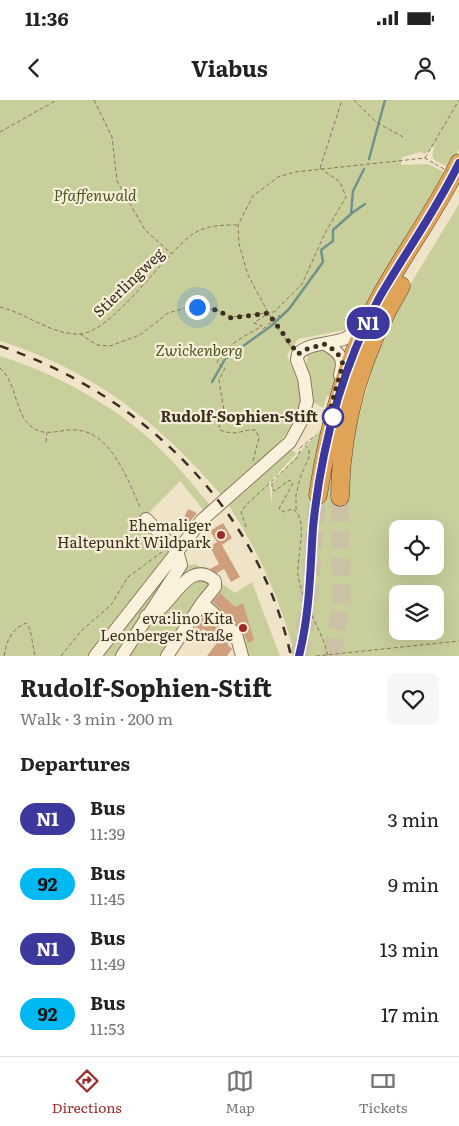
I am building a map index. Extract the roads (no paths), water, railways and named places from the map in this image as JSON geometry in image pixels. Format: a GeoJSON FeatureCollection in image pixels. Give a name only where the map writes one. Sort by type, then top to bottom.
{"type":"FeatureCollection","features":[{"type":"Feature","properties":{"kind":"highway"},"geometry":{"type":"LineString","coordinates":[[318,495],[329,433],[348,371],[378,301],[437,205],[459,164]]}},
{"type":"Feature","properties":{"kind":"highway"},"geometry":{"type":"LineString","coordinates":[[340,497],[344,434],[349,406],[367,353],[390,304],[459,188]]}},
{"type":"Feature","properties":{"kind":"street"},"geometry":{"type":"LineString","coordinates":[[95,656],[174,548],[245,480],[290,442],[302,420],[307,401],[305,384],[297,360],[298,354],[304,350],[344,339],[352,334],[378,301]]}},
{"type":"Feature","properties":{"kind":"street"},"geometry":{"type":"LineString","coordinates":[[325,344],[337,352],[343,364],[328,417],[329,433]]}},
{"type":"Feature","properties":{"kind":"street"},"geometry":{"type":"LineString","coordinates":[[122,656],[146,616],[181,565],[174,548],[146,519]]}},
{"type":"Feature","properties":{"kind":"street"},"geometry":{"type":"LineString","coordinates":[[146,616],[156,612],[190,578],[202,573],[208,574],[215,581],[215,587],[202,603],[167,656]]}},
{"type":"Feature","properties":{"kind":"street"},"geometry":{"type":"LineString","coordinates":[[202,603],[236,634],[242,656]]}},
{"type":"Feature","properties":{"kind":"waterway"},"geometry":{"type":"LineString","coordinates":[[369,159],[385,100]]}},
{"type":"Feature","properties":{"kind":"waterway"},"geometry":{"type":"LineString","coordinates":[[212,382],[225,359],[271,326],[289,309],[323,262],[321,250],[333,241],[333,230],[351,214],[353,191],[364,169]]}},
{"type":"Feature","properties":{"kind":"waterway"},"geometry":{"type":"LineString","coordinates":[[352,213],[365,204]]}},
{"type":"Feature","properties":{"kind":"tunnel"},"geometry":{"type":"LineString","coordinates":[[299,656],[309,596],[318,495]]}},
{"type":"Feature","properties":{"kind":"tunnel"},"geometry":{"type":"LineString","coordinates":[[332,656],[341,604],[340,497]]}},
{"type":"Feature","properties":{"kind":"railway"},"geometry":{"type":"LineString","coordinates":[[0,346],[52,367],[100,394],[145,426],[186,463],[222,505],[251,551],[275,602],[291,656]]}},
{"type":"Feature","properties":{"kind":"place","name":"Rudolf-Sophien-Stift"},"geometry":{"type":"Point","coordinates":[333,417]}},
{"type":"Feature","properties":{"kind":"place","name":"Ehemaliger Haltepunkt Wildpark"},"geometry":{"type":"Point","coordinates":[221,535]}},
{"type":"Feature","properties":{"kind":"place","name":"eva:lino Kita Leonberger Straße"},"geometry":{"type":"Point","coordinates":[243,628]}},
{"type":"Feature","properties":{"kind":"park label","name":"Pfaffenwald"},"geometry":{"type":"Point","coordinates":[95,196]}},
{"type":"Feature","properties":{"kind":"park label","name":"Zwickenberg"},"geometry":{"type":"Point","coordinates":[199,351]}}]}
